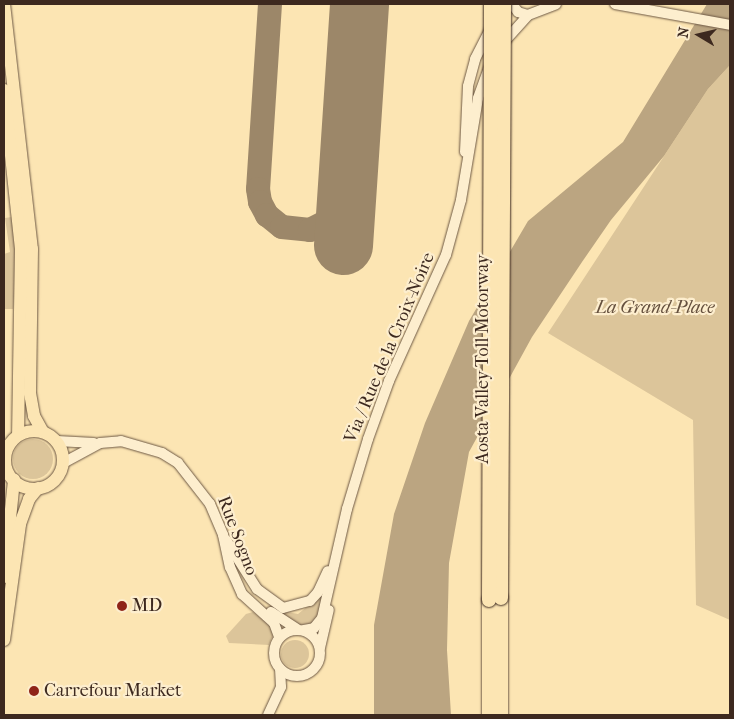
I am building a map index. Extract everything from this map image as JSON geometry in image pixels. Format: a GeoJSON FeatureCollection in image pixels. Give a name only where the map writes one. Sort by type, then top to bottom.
{"type":"FeatureCollection","features":[{"type":"Feature","properties":{"kind":"highway","name":"Aosta Valley Toll Motorway"},"geometry":{"type":"LineString","coordinates":[[491,4],[495,599],[500,715]]}},
{"type":"Feature","properties":{"kind":"highway","name":"Aosta Valley Toll Motorway"},"geometry":{"type":"LineString","coordinates":[[489,715],[495,599],[504,4]]}},
{"type":"Feature","properties":{"kind":"main road"},"geometry":{"type":"LineString","coordinates":[[4,4],[32,249],[30,393],[34,416],[43,432],[56,442],[63,463],[54,480],[38,488],[29,499],[20,524],[4,640]]}},
{"type":"Feature","properties":{"kind":"main road"},"geometry":{"type":"LineString","coordinates":[[4,90],[21,248],[18,435]]}},
{"type":"Feature","properties":{"kind":"main road"},"geometry":{"type":"LineString","coordinates":[[38,488],[26,488],[14,480],[5,468],[5,450],[18,435],[30,431],[43,432]]}},
{"type":"Feature","properties":{"kind":"main road"},"geometry":{"type":"LineString","coordinates":[[4,577],[14,480]]}},
{"type":"Feature","properties":{"kind":"street"},"geometry":{"type":"LineString","coordinates":[[510,4],[518,12],[528,14],[542,6],[556,4]]}},
{"type":"Feature","properties":{"kind":"street","name":"Via / Rue de la Croix-Noire"},"geometry":{"type":"LineString","coordinates":[[466,178],[468,86],[483,40],[510,4]]}},
{"type":"Feature","properties":{"kind":"street"},"geometry":{"type":"LineString","coordinates":[[615,4],[730,25]]}},
{"type":"Feature","properties":{"kind":"street","name":"Via / Rue de la Croix-Noire"},"geometry":{"type":"LineString","coordinates":[[300,630],[314,628],[322,618],[334,558],[358,469],[390,381],[446,255],[466,178],[483,80],[503,42],[528,14]]}},
{"type":"Feature","properties":{"kind":"street"},"geometry":{"type":"LineString","coordinates":[[4,140],[13,170]]}},
{"type":"Feature","properties":{"kind":"street","name":"Rue Sogno"},"geometry":{"type":"LineString","coordinates":[[56,442],[129,443],[162,453],[178,463],[200,488],[225,539],[238,573],[252,594],[273,614],[300,630]]}},
{"type":"Feature","properties":{"kind":"street","name":"Rue Sogno"},"geometry":{"type":"LineString","coordinates":[[63,463],[100,444]]}},
{"type":"Feature","properties":{"kind":"street","name":"Via / Rue de la Croix-Noire"},"geometry":{"type":"LineString","coordinates":[[320,648],[328,616],[342,530]]}},
{"type":"Feature","properties":{"kind":"street"},"geometry":{"type":"LineString","coordinates":[[225,539],[257,589],[283,608],[310,601],[318,592],[334,558]]}},
{"type":"Feature","properties":{"kind":"street","name":"Rue Sogno"},"geometry":{"type":"LineString","coordinates":[[225,539],[230,567],[242,594],[274,623],[279,637]]}},
{"type":"Feature","properties":{"kind":"street"},"geometry":{"type":"LineString","coordinates":[[268,715],[281,687],[295,676],[314,668],[320,648],[314,637],[300,630],[279,637],[274,656],[280,669],[281,687]]}},
{"type":"Feature","properties":{"kind":"street"},"geometry":{"type":"LineString","coordinates":[[280,669],[295,676]]}},
{"type":"Feature","properties":{"kind":"green space","name":"La Grand-Place"},"geometry":{"type":"Polygon","coordinates":[[[730,65],[730,620],[696,605],[693,420],[548,333],[708,89],[730,65]]]}},
{"type":"Feature","properties":{"kind":"green space"},"geometry":{"type":"Polygon","coordinates":[[[12,217],[17,258],[13,309],[4,309],[4,254],[10,252],[5,218],[12,217]]]}},
{"type":"Feature","properties":{"kind":"green space"},"geometry":{"type":"Polygon","coordinates":[[[33,439],[47,445],[53,459],[47,473],[33,479],[19,473],[13,459],[19,445],[33,439]]]}},
{"type":"Feature","properties":{"kind":"green space"},"geometry":{"type":"Polygon","coordinates":[[[323,594],[317,619],[310,626],[301,627],[277,610],[298,614],[323,594]]]}},
{"type":"Feature","properties":{"kind":"green space"},"geometry":{"type":"Polygon","coordinates":[[[253,612],[272,627],[273,635],[269,645],[229,643],[226,636],[246,614],[253,612]]]}},
{"type":"Feature","properties":{"kind":"green space"},"geometry":{"type":"Polygon","coordinates":[[[295,640],[305,644],[309,654],[305,664],[295,668],[285,664],[281,654],[285,644],[295,640]]]}},
{"type":"Feature","properties":{"kind":"shaded area"},"geometry":{"type":"Polygon","coordinates":[[[707,4],[730,4],[730,65],[708,89],[664,156],[611,220],[582,262],[532,337],[469,452],[449,563],[447,650],[451,715],[374,715],[374,625],[394,514],[425,423],[469,321],[528,221],[623,142],[707,4]]]}},
{"type":"Feature","properties":{"kind":"taxiway"},"geometry":{"type":"LineString","coordinates":[[270,4],[258,189],[260,202],[267,215],[282,227],[310,230],[334,218],[342,207],[347,187]]}},
{"type":"Feature","properties":{"kind":"runway"},"geometry":{"type":"LineString","coordinates":[[343,245],[359,4]]}},
{"type":"Feature","properties":{"kind":"place","name":"MD"},"geometry":{"type":"Point","coordinates":[122,606]}},
{"type":"Feature","properties":{"kind":"place","name":"Carrefour Market"},"geometry":{"type":"Point","coordinates":[34,691]}}]}
